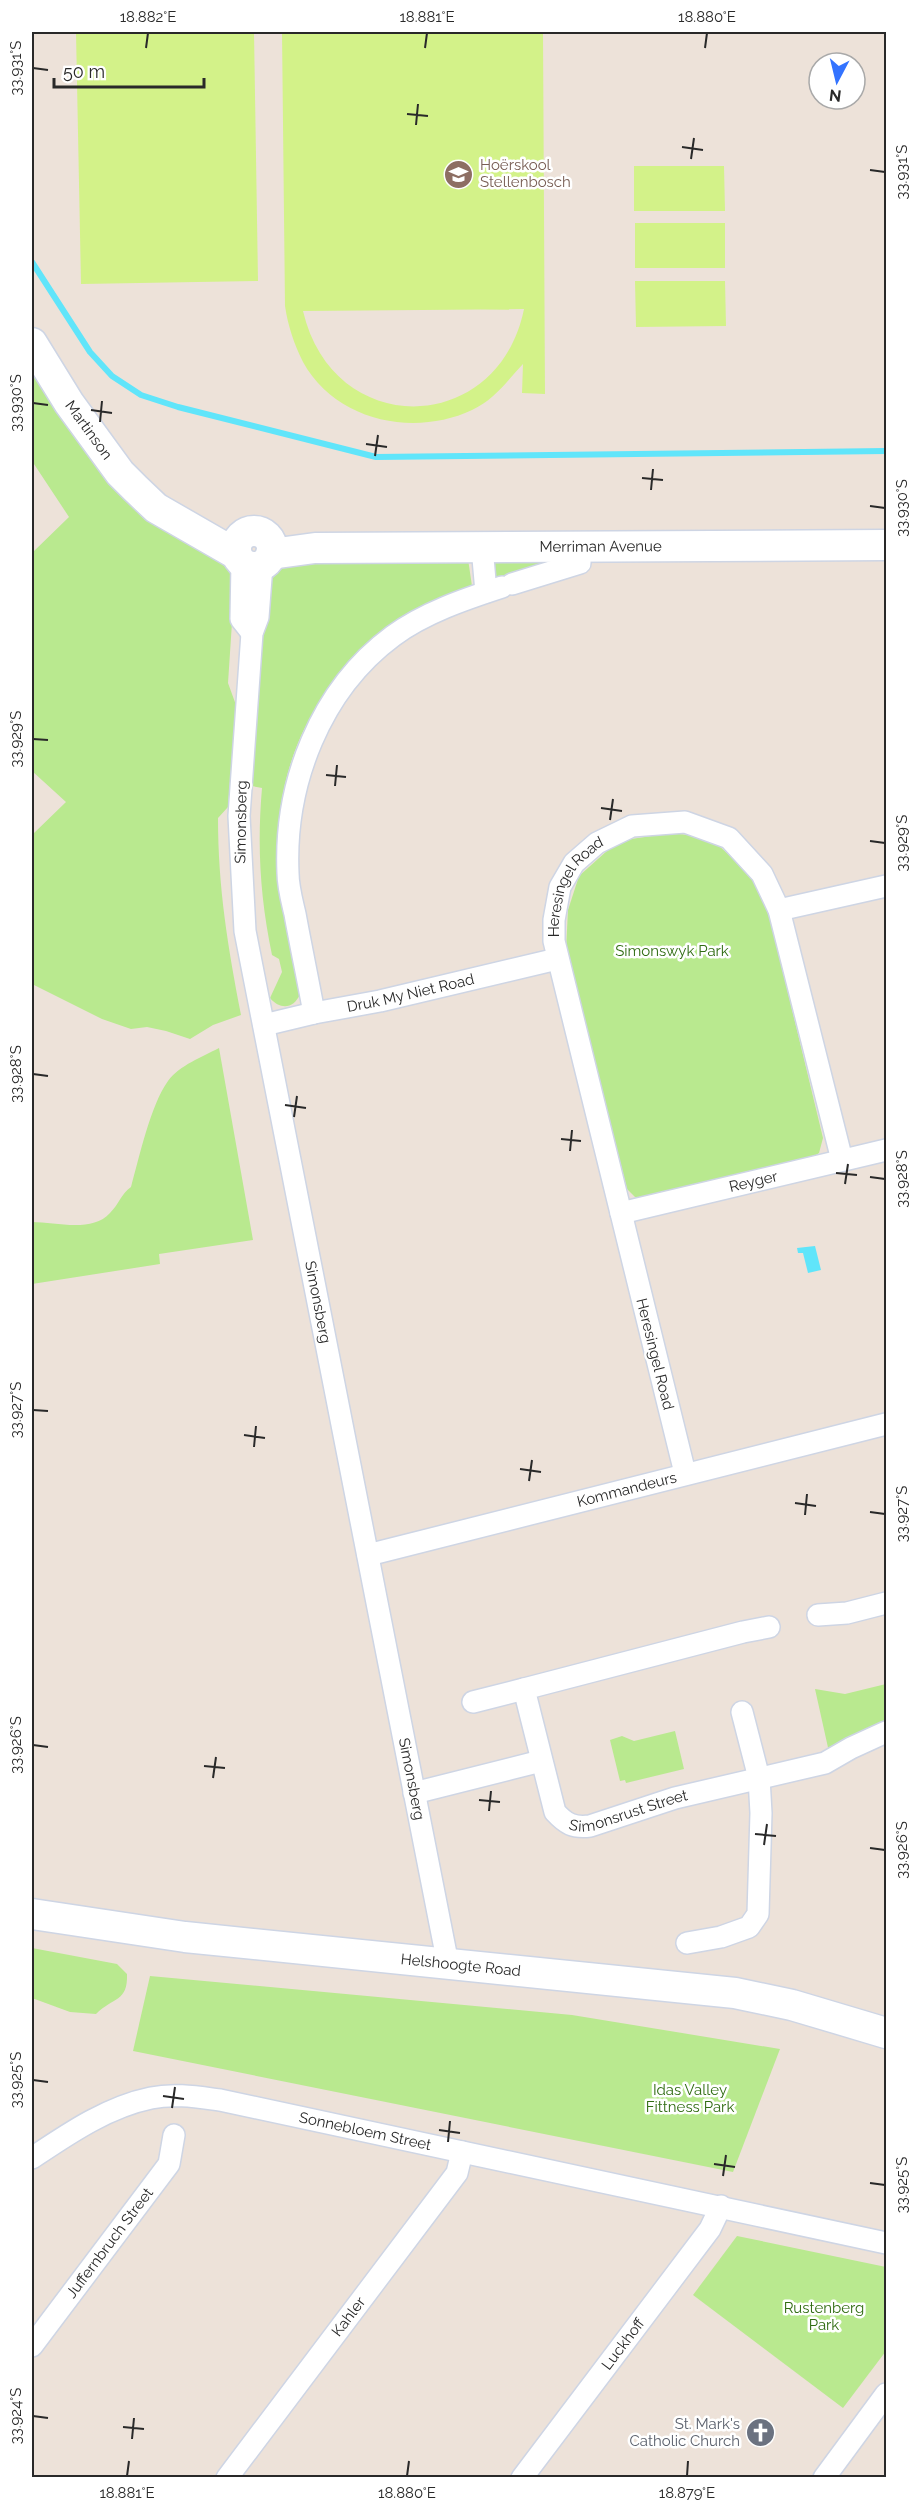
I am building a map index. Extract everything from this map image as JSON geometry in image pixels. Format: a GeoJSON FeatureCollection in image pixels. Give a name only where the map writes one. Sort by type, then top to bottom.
{"type":"FeatureCollection","features":[{"type":"Feature","properties":{"kind":"street","name":"Martinson"},"geometry":{"type":"LineString","coordinates":[[32,343],[69,402],[120,473],[156,508],[254,551]]}},
{"type":"Feature","properties":{"kind":"street","name":"Merriman Avenue"},"geometry":{"type":"LineString","coordinates":[[254,551],[315,548],[886,545]]}},
{"type":"Feature","properties":{"kind":"street"},"geometry":{"type":"LineString","coordinates":[[314,1013],[288,874],[290,821],[299,775],[332,702],[350,677],[394,635],[451,605],[580,563],[580,546]]}},
{"type":"Feature","properties":{"kind":"street"},"geometry":{"type":"LineString","coordinates":[[482,547],[500,588]]}},
{"type":"Feature","properties":{"kind":"street","name":"Simonsberg"},"geometry":{"type":"LineString","coordinates":[[254,551],[258,617],[252,633],[238,816],[244,931],[448,1964]]}},
{"type":"Feature","properties":{"kind":"street","name":"Heresingel Road"},"geometry":{"type":"LineString","coordinates":[[685,1473],[557,959],[554,920],[560,887],[574,863],[597,843],[632,826],[685,822],[729,838],[762,874],[779,910],[842,1160]]}},
{"type":"Feature","properties":{"kind":"street"},"geometry":{"type":"LineString","coordinates":[[779,910],[886,886]]}},
{"type":"Feature","properties":{"kind":"street","name":"Druk My Niet Road"},"geometry":{"type":"LineString","coordinates":[[264,1025],[380,1001],[557,959]]}},
{"type":"Feature","properties":{"kind":"street","name":"Reyger"},"geometry":{"type":"LineString","coordinates":[[621,1213],[886,1150]]}},
{"type":"Feature","properties":{"kind":"street","name":"Kommandeurs"},"geometry":{"type":"LineString","coordinates":[[368,1555],[886,1424]]}},
{"type":"Feature","properties":{"kind":"street"},"geometry":{"type":"LineString","coordinates":[[818,1615],[847,1613],[886,1603]]}},
{"type":"Feature","properties":{"kind":"street"},"geometry":{"type":"LineString","coordinates":[[473,1702],[769,1627]]}},
{"type":"Feature","properties":{"kind":"street","name":"Simonsrust Street"},"geometry":{"type":"LineString","coordinates":[[524,1689],[555,1812],[565,1823],[577,1828],[630,1815],[675,1798],[825,1763],[850,1748],[886,1732]]}},
{"type":"Feature","properties":{"kind":"street"},"geometry":{"type":"LineString","coordinates":[[687,1943],[721,1937],[749,1927],[758,1914],[761,1813],[759,1778],[742,1712]]}},
{"type":"Feature","properties":{"kind":"street"},"geometry":{"type":"LineString","coordinates":[[414,1793],[541,1761]]}},
{"type":"Feature","properties":{"kind":"street","name":"Helshoogte Road"},"geometry":{"type":"LineString","coordinates":[[32,1914],[185,1937],[735,1993],[792,2005],[886,2033]]}},
{"type":"Feature","properties":{"kind":"street","name":"Sonnebloem Street"},"geometry":{"type":"LineString","coordinates":[[32,2158],[74,2131],[124,2106],[152,2097],[185,2095],[220,2100],[886,2243]]}},
{"type":"Feature","properties":{"kind":"street","name":"Juffernbruch Street"},"geometry":{"type":"LineString","coordinates":[[32,2346],[169,2164],[174,2135]]}},
{"type":"Feature","properties":{"kind":"street","name":"Kahler"},"geometry":{"type":"LineString","coordinates":[[227,2478],[457,2173],[462,2152]]}},
{"type":"Feature","properties":{"kind":"street","name":"Luckhoff"},"geometry":{"type":"LineString","coordinates":[[522,2478],[710,2229],[721,2206]]}},
{"type":"Feature","properties":{"kind":"street"},"geometry":{"type":"LineString","coordinates":[[824,2478],[886,2394]]}},
{"type":"Feature","properties":{"kind":"green space"},"geometry":{"type":"Polygon","coordinates":[[[76,32],[254,32],[258,281],[81,284],[76,32]]]}},
{"type":"Feature","properties":{"kind":"green space"},"geometry":{"type":"Polygon","coordinates":[[[282,32],[543,32],[545,394],[522,393],[523,364],[494,396],[472,410],[450,418],[426,422],[378,419],[356,411],[335,399],[317,382],[303,362],[297,348],[285,306],[282,32]],[[524,309],[303,311],[320,353],[347,383],[379,401],[415,406],[451,400],[483,381],[508,351],[524,309]]]}},
{"type":"Feature","properties":{"kind":"green space"},"geometry":{"type":"Polygon","coordinates":[[[634,166],[724,166],[725,211],[634,211],[634,166]]]}},
{"type":"Feature","properties":{"kind":"green space"},"geometry":{"type":"Polygon","coordinates":[[[635,223],[725,223],[725,268],[635,268],[635,223]]]}},
{"type":"Feature","properties":{"kind":"green space"},"geometry":{"type":"Polygon","coordinates":[[[635,281],[725,281],[726,326],[636,327],[635,281]]]}},
{"type":"Feature","properties":{"kind":"green space"},"geometry":{"type":"Polygon","coordinates":[[[32,371],[107,482],[126,501],[153,521],[204,549],[233,569],[235,577],[228,683],[236,705],[228,807],[218,818],[225,917],[241,1015],[213,1025],[190,1039],[147,1027],[131,1029],[102,1019],[32,984],[32,835],[66,802],[32,771],[32,553],[69,517],[32,461],[32,371]]]}},
{"type":"Feature","properties":{"kind":"green space"},"geometry":{"type":"Polygon","coordinates":[[[490,558],[555,561],[492,581],[490,558]]]}},
{"type":"Feature","properties":{"kind":"green space"},"geometry":{"type":"Polygon","coordinates":[[[468,559],[472,586],[328,690],[301,736],[284,788],[277,841],[280,895],[297,969],[300,994],[291,1005],[278,1005],[270,998],[282,972],[279,959],[272,955],[262,892],[260,830],[262,788],[252,786],[266,587],[269,579],[275,569],[286,562],[468,559]]]}},
{"type":"Feature","properties":{"kind":"green space","name":"Simonswyk Park"},"geometry":{"type":"Polygon","coordinates":[[[671,833],[696,836],[717,844],[749,873],[769,914],[823,1138],[819,1153],[809,1160],[647,1198],[635,1197],[627,1189],[566,950],[568,910],[579,876],[618,841],[671,833]]]}},
{"type":"Feature","properties":{"kind":"green space"},"geometry":{"type":"Polygon","coordinates":[[[219,1048],[253,1240],[159,1254],[160,1264],[32,1284],[32,1222],[84,1225],[94,1223],[110,1213],[131,1187],[151,1117],[168,1081],[185,1066],[219,1048]]]}},
{"type":"Feature","properties":{"kind":"green space"},"geometry":{"type":"Polygon","coordinates":[[[886,1684],[886,1724],[829,1752],[815,1689],[845,1694],[886,1684]]]}},
{"type":"Feature","properties":{"kind":"green space"},"geometry":{"type":"Polygon","coordinates":[[[675,1731],[684,1769],[626,1783],[625,1780],[620,1781],[610,1740],[622,1736],[634,1741],[675,1731]]]}},
{"type":"Feature","properties":{"kind":"green space"},"geometry":{"type":"Polygon","coordinates":[[[32,1948],[117,1964],[127,1974],[125,1990],[96,2014],[70,2012],[32,1998],[32,1948]]]}},
{"type":"Feature","properties":{"kind":"green space","name":"Idas Valley Fittness Park"},"geometry":{"type":"Polygon","coordinates":[[[150,1976],[572,2015],[780,2049],[733,2172],[133,2051],[150,1976]]]}},
{"type":"Feature","properties":{"kind":"green space","name":"Rustenberg Park"},"geometry":{"type":"Polygon","coordinates":[[[737,2236],[886,2267],[886,2351],[843,2408],[693,2295],[737,2236]]]}},
{"type":"Feature","properties":{"kind":"water"},"geometry":{"type":"Polygon","coordinates":[[[815,1246],[821,1270],[808,1273],[803,1253],[798,1253],[797,1248],[815,1246]]]}},
{"type":"Feature","properties":{"kind":"waterway"},"geometry":{"type":"LineString","coordinates":[[32,262],[90,352],[112,376],[141,395],[178,407],[376,457],[886,451]]}},
{"type":"Feature","properties":{"kind":"place","name":"Hoërskool Stellenbosch"},"geometry":{"type":"Point","coordinates":[459,174]}},
{"type":"Feature","properties":{"kind":"place","name":"St. Mark's Catholic Church"},"geometry":{"type":"Point","coordinates":[761,2433]}}]}
